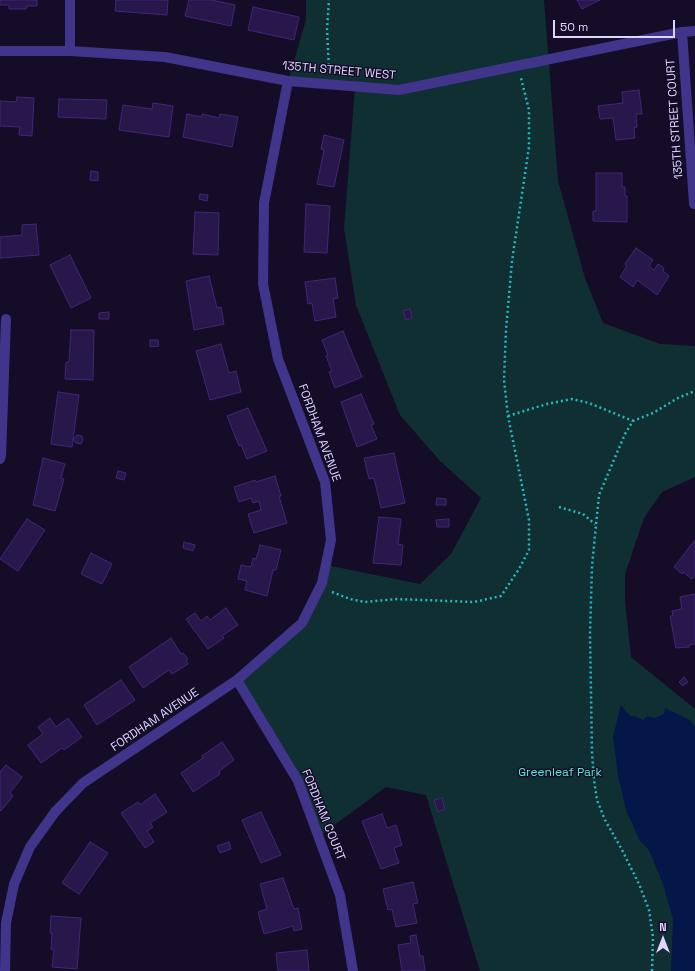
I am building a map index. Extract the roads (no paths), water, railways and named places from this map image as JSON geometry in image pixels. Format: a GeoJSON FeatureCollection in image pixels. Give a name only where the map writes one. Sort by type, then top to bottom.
{"type":"FeatureCollection","features":[{"type":"Feature","properties":{"kind":"street"},"geometry":{"type":"LineString","coordinates":[[70,0],[70,51]]}},
{"type":"Feature","properties":{"kind":"street","name":"135TH STREET WEST"},"geometry":{"type":"LineString","coordinates":[[0,51],[70,51],[166,56],[288,81],[399,90],[682,32],[695,31]]}},
{"type":"Feature","properties":{"kind":"street","name":"135TH STREET COURT"},"geometry":{"type":"LineString","coordinates":[[682,32],[694,204]]}},
{"type":"Feature","properties":{"kind":"street","name":"FORDHAM AVENUE"},"geometry":{"type":"LineString","coordinates":[[5,971],[6,923],[14,884],[30,847],[54,812],[83,783],[237,680],[302,623],[320,587],[331,540],[325,482],[278,359],[263,284],[264,203],[288,81]]}},
{"type":"Feature","properties":{"kind":"street"},"geometry":{"type":"LineString","coordinates":[[0,459],[6,319]]}},
{"type":"Feature","properties":{"kind":"street","name":"FORDHAM COURT"},"geometry":{"type":"LineString","coordinates":[[237,680],[298,782],[340,895],[353,971]]}},
{"type":"Feature","properties":{"kind":"park label","name":"Greenleaf Park"},"geometry":{"type":"Point","coordinates":[560,773]}}]}
